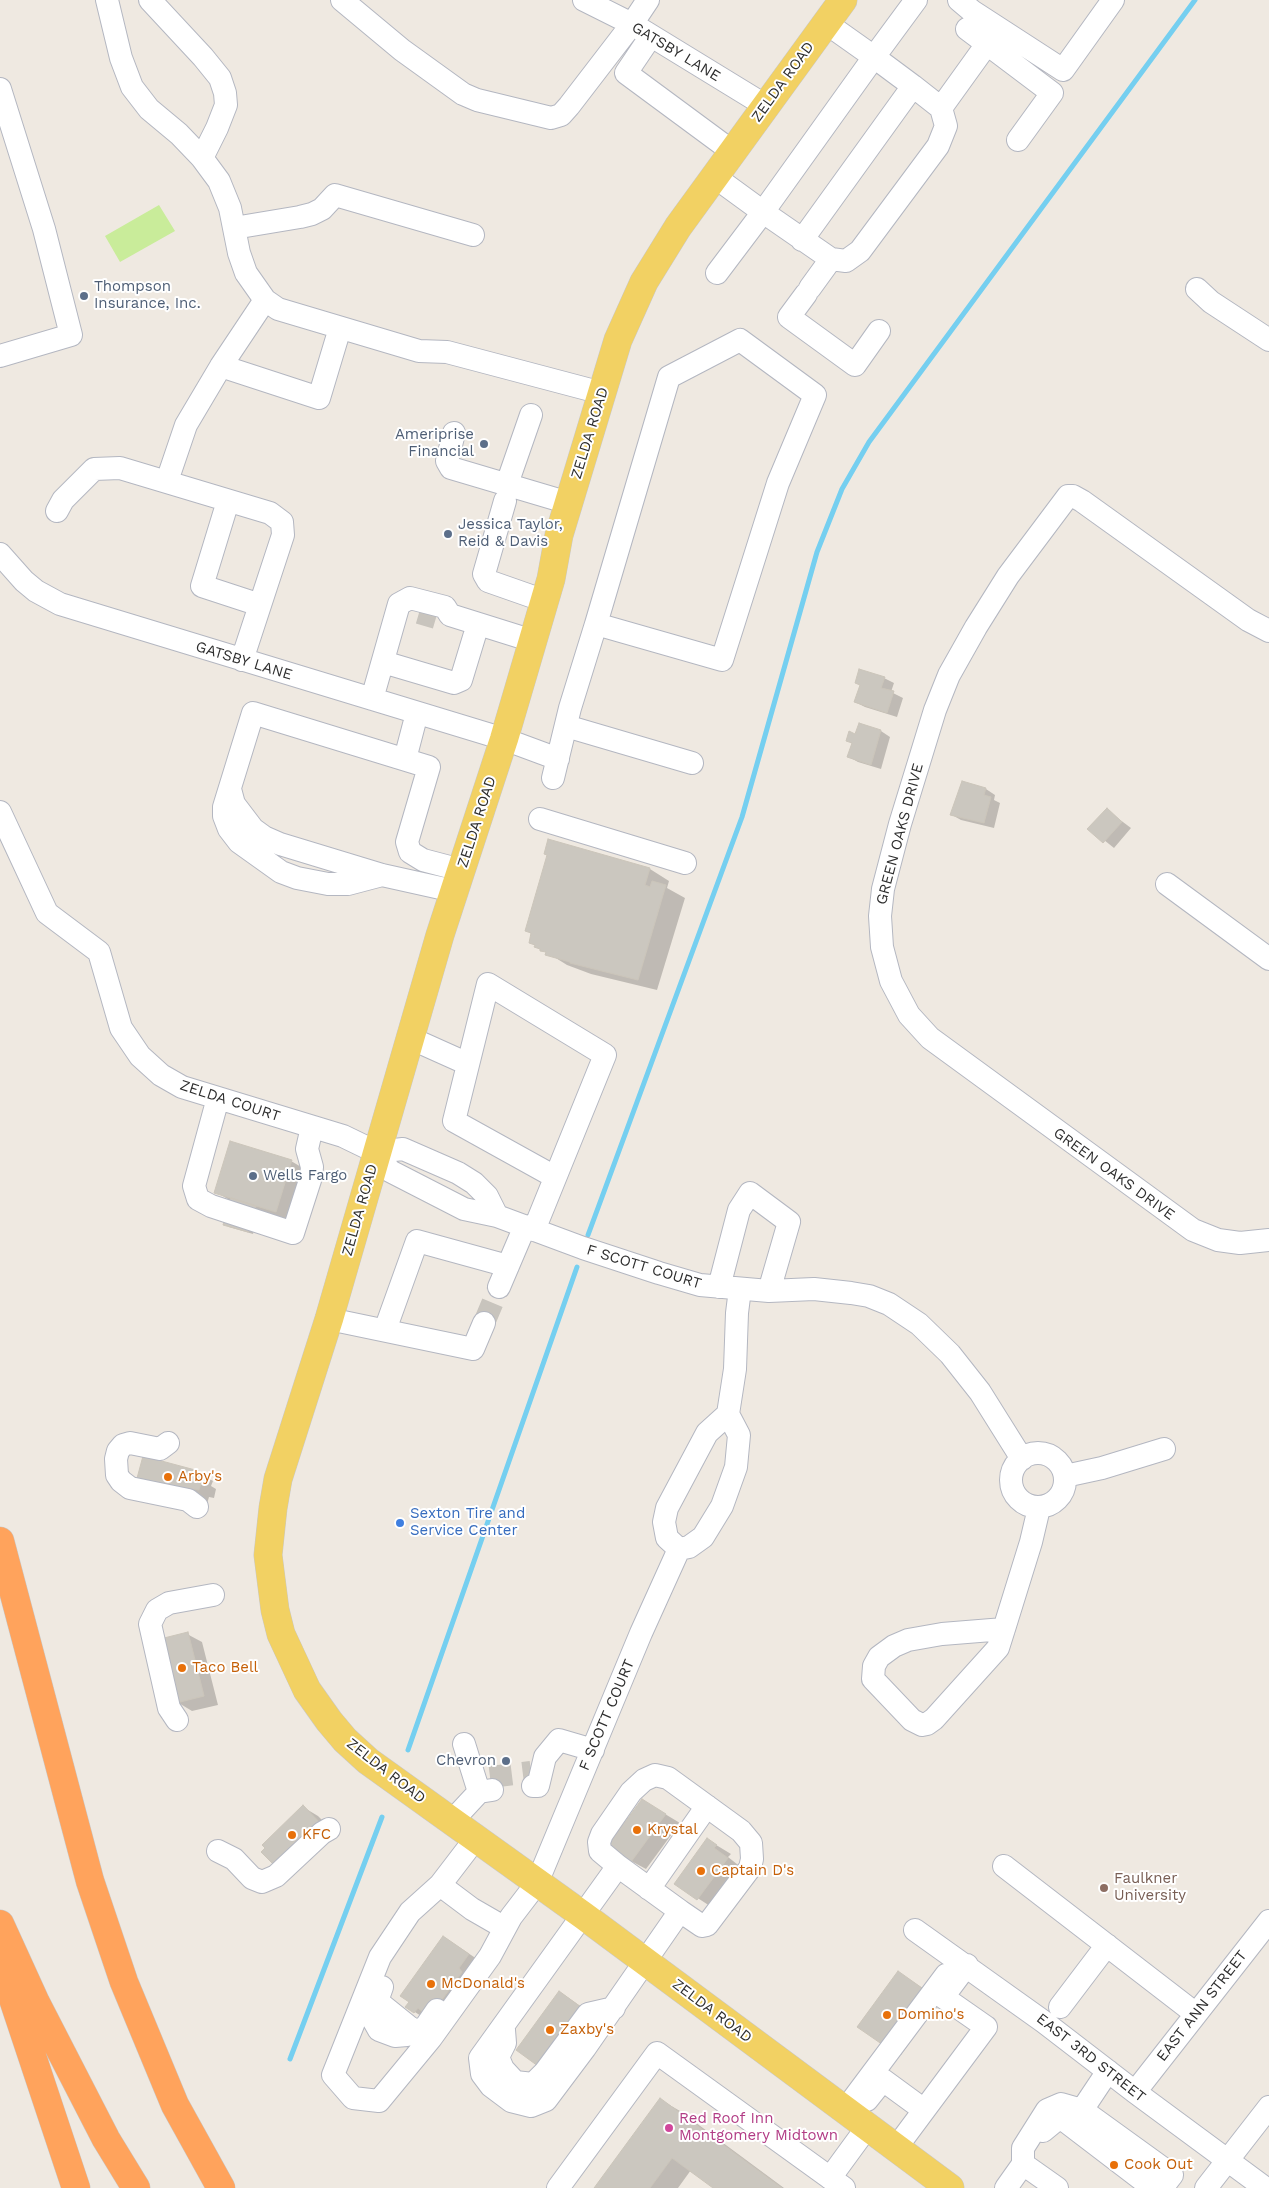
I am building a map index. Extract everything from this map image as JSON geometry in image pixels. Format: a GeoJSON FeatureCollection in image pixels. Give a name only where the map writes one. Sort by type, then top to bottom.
{"type":"FeatureCollection","features":[{"type":"Feature","properties":{"kind":"highway"},"geometry":{"type":"LineString","coordinates":[[0,1541],[90,1881],[124,1982],[175,2105],[222,2188]]}},
{"type":"Feature","properties":{"kind":"highway"},"geometry":{"type":"LineString","coordinates":[[0,1924],[36,2004],[106,2140],[136,2188]]}},
{"type":"Feature","properties":{"kind":"highway"},"geometry":{"type":"LineString","coordinates":[[0,1960],[76,2188]]}},
{"type":"Feature","properties":{"kind":"main road","name":"ZELDA ROAD"},"geometry":{"type":"LineString","coordinates":[[843,0],[678,227],[644,282],[618,340],[569,503],[545,600],[504,739],[458,881],[376,1152],[329,1319],[278,1478],[268,1555],[280,1634],[307,1690],[345,1740],[368,1761],[584,1916],[856,2118],[940,2185]]}},
{"type":"Feature","properties":{"kind":"street"},"geometry":{"type":"LineString","coordinates":[[107,0],[121,58],[132,87],[149,108],[180,134],[219,180],[226,195],[246,273],[265,300],[278,309],[419,351],[447,352],[602,393]]}},
{"type":"Feature","properties":{"kind":"street"},"geometry":{"type":"LineString","coordinates":[[150,0],[204,57],[220,78],[225,93],[226,105],[202,158]]}},
{"type":"Feature","properties":{"kind":"street"},"geometry":{"type":"LineString","coordinates":[[342,0],[402,50],[463,94],[485,102],[551,118],[560,114],[569,106],[632,24],[648,0]]}},
{"type":"Feature","properties":{"kind":"street","name":"GATSBY LANE"},"geometry":{"type":"LineString","coordinates":[[584,0],[632,24],[766,106]]}},
{"type":"Feature","properties":{"kind":"street"},"geometry":{"type":"LineString","coordinates":[[717,273],[916,0]]}},
{"type":"Feature","properties":{"kind":"street"},"geometry":{"type":"LineString","coordinates":[[959,0],[972,11],[1063,70],[1113,0]]}},
{"type":"Feature","properties":{"kind":"street"},"geometry":{"type":"LineString","coordinates":[[715,177],[831,260],[846,261],[860,251],[938,146],[946,126],[941,108],[826,23]]}},
{"type":"Feature","properties":{"kind":"street"},"geometry":{"type":"LineString","coordinates":[[967,30],[1052,93],[1018,140]]}},
{"type":"Feature","properties":{"kind":"street"},"geometry":{"type":"LineString","coordinates":[[651,36],[626,73],[733,152]]}},
{"type":"Feature","properties":{"kind":"street"},"geometry":{"type":"LineString","coordinates":[[941,108],[987,44]]}},
{"type":"Feature","properties":{"kind":"street"},"geometry":{"type":"LineString","coordinates":[[802,240],[913,86]]}},
{"type":"Feature","properties":{"kind":"street"},"geometry":{"type":"LineString","coordinates":[[0,89],[44,229],[71,336],[0,356]]}},
{"type":"Feature","properties":{"kind":"street"},"geometry":{"type":"LineString","coordinates":[[234,228],[300,218],[322,208],[335,195],[473,235]]}},
{"type":"Feature","properties":{"kind":"street"},"geometry":{"type":"LineString","coordinates":[[831,260],[790,317],[854,365],[879,331]]}},
{"type":"Feature","properties":{"kind":"street"},"geometry":{"type":"LineString","coordinates":[[1197,288],[1211,302],[1269,340]]}},
{"type":"Feature","properties":{"kind":"street"},"geometry":{"type":"LineString","coordinates":[[167,481],[186,425],[221,366],[265,300]]}},
{"type":"Feature","properties":{"kind":"street"},"geometry":{"type":"LineString","coordinates":[[221,366],[319,398],[340,328]]}},
{"type":"Feature","properties":{"kind":"street"},"geometry":{"type":"LineString","coordinates":[[596,624],[722,660],[778,483],[815,395],[740,340],[669,377],[596,624],[566,726],[692,763]]}},
{"type":"Feature","properties":{"kind":"street"},"geometry":{"type":"LineString","coordinates":[[530,415],[506,492],[484,574],[488,580],[545,600]]}},
{"type":"Feature","properties":{"kind":"street"},"geometry":{"type":"LineString","coordinates":[[454,433],[446,460],[452,468],[506,492],[569,503]]}},
{"type":"Feature","properties":{"kind":"street"},"geometry":{"type":"LineString","coordinates":[[58,511],[63,500],[94,469],[120,468],[270,512],[282,522],[283,535],[242,660]]}},
{"type":"Feature","properties":{"kind":"street","name":"GREEN OAKS DRIVE"},"geometry":{"type":"LineString","coordinates":[[1269,631],[1248,620],[1082,501],[1073,496],[1068,496],[1008,576],[976,626],[949,674],[935,710],[900,824],[884,889],[880,916],[882,947],[891,981],[909,1015],[930,1038],[1193,1230],[1218,1240],[1240,1243],[1269,1240]]}},
{"type":"Feature","properties":{"kind":"street"},"geometry":{"type":"LineString","coordinates":[[228,501],[202,586],[260,605]]}},
{"type":"Feature","properties":{"kind":"street","name":"GATSBY LANE"},"geometry":{"type":"LineString","coordinates":[[0,554],[24,581],[36,591],[60,604],[504,739],[556,768],[566,726]]}},
{"type":"Feature","properties":{"kind":"street"},"geometry":{"type":"LineString","coordinates":[[372,700],[399,604],[478,624],[533,641]]}},
{"type":"Feature","properties":{"kind":"street"},"geometry":{"type":"LineString","coordinates":[[383,662],[454,683],[461,680],[478,624]]}},
{"type":"Feature","properties":{"kind":"street"},"geometry":{"type":"LineString","coordinates":[[253,713],[429,767],[407,842],[413,855],[458,881],[382,875],[280,844],[264,837],[243,818],[234,804],[230,789],[253,713]]}},
{"type":"Feature","properties":{"kind":"street"},"geometry":{"type":"LineString","coordinates":[[404,759],[417,713]]}},
{"type":"Feature","properties":{"kind":"street","name":"ZELDA COURT"},"geometry":{"type":"LineString","coordinates":[[0,812],[47,913],[98,952],[122,1028],[140,1056],[161,1075],[182,1087],[343,1136],[376,1152]]}},
{"type":"Feature","properties":{"kind":"street"},"geometry":{"type":"LineString","coordinates":[[540,820],[685,863]]}},
{"type":"Feature","properties":{"kind":"street"},"geometry":{"type":"LineString","coordinates":[[1167,884],[1269,959]]}},
{"type":"Feature","properties":{"kind":"street"},"geometry":{"type":"LineString","coordinates":[[499,1287],[508,1266],[555,1177],[605,1055],[488,984],[454,1121],[555,1177]]}},
{"type":"Feature","properties":{"kind":"street"},"geometry":{"type":"LineString","coordinates":[[410,1038],[468,1064]]}},
{"type":"Feature","properties":{"kind":"street"},"geometry":{"type":"LineString","coordinates":[[218,1098],[194,1186],[198,1199],[204,1203],[293,1233],[311,1177],[312,1167],[307,1150],[312,1127]]}},
{"type":"Feature","properties":{"kind":"street","name":"F SCOTT COURT"},"geometry":{"type":"LineString","coordinates":[[376,1152],[390,1171],[464,1209],[497,1216],[579,1247],[700,1285],[769,1292],[814,1290],[851,1293],[869,1296],[903,1312],[919,1324],[950,1354],[980,1392],[1022,1459]]}},
{"type":"Feature","properties":{"kind":"street"},"geometry":{"type":"LineString","coordinates":[[728,1414],[707,1433],[667,1508],[664,1522],[667,1538],[679,1549],[689,1547],[703,1537],[722,1506],[736,1467],[739,1435],[728,1414],[735,1369],[737,1313],[729,1288],[739,1210],[750,1193],[789,1222],[769,1292]]}},
{"type":"Feature","properties":{"kind":"street"},"geometry":{"type":"LineString","coordinates":[[385,1330],[417,1241],[508,1266]]}},
{"type":"Feature","properties":{"kind":"street"},"geometry":{"type":"LineString","coordinates":[[329,1319],[473,1349],[484,1323]]}},
{"type":"Feature","properties":{"kind":"street"},"geometry":{"type":"LineString","coordinates":[[168,1443],[160,1449],[130,1443],[123,1446],[118,1451],[116,1459],[117,1475],[130,1488],[188,1500],[197,1508]]}},
{"type":"Feature","properties":{"kind":"street"},"geometry":{"type":"LineString","coordinates":[[1065,1476],[1102,1468],[1164,1449]]}},
{"type":"Feature","properties":{"kind":"street"},"geometry":{"type":"LineString","coordinates":[[1035,1453],[1044,1453],[1060,1463],[1065,1476],[1065,1488],[1061,1496],[1047,1506],[1038,1508],[1022,1502],[1015,1495],[1012,1487],[1013,1469],[1022,1459],[1035,1453]]}},
{"type":"Feature","properties":{"kind":"street"},"geometry":{"type":"LineString","coordinates":[[1004,1629],[942,1634],[908,1640],[894,1646],[879,1657],[874,1666],[873,1679],[912,1720],[922,1725],[934,1719],[998,1648],[1004,1629],[1031,1542],[1038,1508]]}},
{"type":"Feature","properties":{"kind":"street","name":"F SCOTT COURT"},"geometry":{"type":"LineString","coordinates":[[432,1892],[410,1912],[380,1958],[333,2075],[353,2098],[379,2101],[431,2038],[490,1956],[511,1917],[537,1883],[679,1549]]}},
{"type":"Feature","properties":{"kind":"street"},"geometry":{"type":"LineString","coordinates":[[177,1720],[169,1708],[150,1624],[157,1610],[169,1604],[213,1595]]}},
{"type":"Feature","properties":{"kind":"street"},"geometry":{"type":"LineString","coordinates":[[536,1769],[559,1740],[593,1750]]}},
{"type":"Feature","properties":{"kind":"street"},"geometry":{"type":"LineString","coordinates":[[452,1821],[480,1773]]}},
{"type":"Feature","properties":{"kind":"street"},"geometry":{"type":"LineString","coordinates":[[655,1775],[668,1778],[707,1806],[741,1831],[751,1844],[752,1859],[750,1868],[707,1925],[702,1926],[618,1866],[600,1851],[599,1842],[631,1792],[644,1780],[655,1775]]}},
{"type":"Feature","properties":{"kind":"street"},"geometry":{"type":"LineString","coordinates":[[649,1889],[707,1806]]}},
{"type":"Feature","properties":{"kind":"street"},"geometry":{"type":"LineString","coordinates":[[218,1851],[234,1860],[252,1878],[262,1882],[276,1876],[322,1833],[329,1830]]}},
{"type":"Feature","properties":{"kind":"street"},"geometry":{"type":"LineString","coordinates":[[476,1838],[432,1892],[426,1914],[391,1966],[377,2001],[413,2030],[424,2029],[475,1957],[490,1956]]}},
{"type":"Feature","properties":{"kind":"street"},"geometry":{"type":"LineString","coordinates":[[618,1866],[584,1916],[503,2024],[480,2058],[482,2074],[491,2086],[511,2100],[530,2106],[546,2100],[614,2008],[644,1960],[680,1911]]}},
{"type":"Feature","properties":{"kind":"street"},"geometry":{"type":"LineString","coordinates":[[1004,1866],[1196,2014]]}},
{"type":"Feature","properties":{"kind":"street"},"geometry":{"type":"LineString","coordinates":[[432,1892],[472,1909],[505,1928]]}},
{"type":"Feature","properties":{"kind":"street","name":"EAST ANN STREET"},"geometry":{"type":"LineString","coordinates":[[1135,2092],[1269,1921]]}},
{"type":"Feature","properties":{"kind":"street","name":"EAST 3RD STREET"},"geometry":{"type":"LineString","coordinates":[[915,1930],[962,1962],[1266,2188]]}},
{"type":"Feature","properties":{"kind":"street"},"geometry":{"type":"LineString","coordinates":[[1060,2007],[1107,1945]]}},
{"type":"Feature","properties":{"kind":"street"},"geometry":{"type":"LineString","coordinates":[[896,2148],[986,2027],[943,1997],[962,1962]]}},
{"type":"Feature","properties":{"kind":"street"},"geometry":{"type":"LineString","coordinates":[[558,2188],[657,2053],[837,2183],[856,2118],[962,1962]]}},
{"type":"Feature","properties":{"kind":"street"},"geometry":{"type":"LineString","coordinates":[[1082,2110],[1108,2072]]}},
{"type":"Feature","properties":{"kind":"street"},"geometry":{"type":"LineString","coordinates":[[856,2118],[883,2080],[924,2110]]}},
{"type":"Feature","properties":{"kind":"street"},"geometry":{"type":"LineString","coordinates":[[1006,2188],[1047,2110],[1061,2104],[1082,2110],[1172,2175],[1162,2188]]}},
{"type":"Feature","properties":{"kind":"street"},"geometry":{"type":"LineString","coordinates":[[1206,2188],[1269,2107]]}},
{"type":"Feature","properties":{"kind":"street"},"geometry":{"type":"LineString","coordinates":[[1023,2156],[1060,2117],[1153,2188]]}},
{"type":"Feature","properties":{"kind":"street"},"geometry":{"type":"LineString","coordinates":[[1023,2156],[1057,2188]]}},
{"type":"Feature","properties":{"kind":"green space"},"geometry":{"type":"Polygon","coordinates":[[[159,205],[175,231],[120,262],[105,236],[159,205]]]}},
{"type":"Feature","properties":{"kind":"building"},"geometry":{"type":"Polygon","coordinates":[[[859,669],[885,677],[881,688],[894,691],[887,713],[854,702],[860,685],[855,683],[859,669]]]}},
{"type":"Feature","properties":{"kind":"building"},"geometry":{"type":"Polygon","coordinates":[[[859,723],[881,730],[871,765],[847,757],[852,743],[846,741],[849,731],[855,734],[859,723]]]}},
{"type":"Feature","properties":{"kind":"building"},"geometry":{"type":"Polygon","coordinates":[[[962,781],[986,788],[984,795],[991,797],[984,823],[950,815],[962,781]]]}},
{"type":"Feature","properties":{"kind":"building"},"geometry":{"type":"Polygon","coordinates":[[[1107,808],[1122,822],[1103,843],[1087,829],[1107,808]]]}},
{"type":"Feature","properties":{"kind":"building"},"geometry":{"type":"Polygon","coordinates":[[[548,839],[650,868],[645,885],[650,887],[652,881],[666,885],[638,980],[545,955],[546,952],[540,951],[540,949],[534,947],[535,945],[529,943],[531,933],[525,931],[547,855],[544,854],[548,839]]]}},
{"type":"Feature","properties":{"kind":"building","name":"Wells Fargo"},"geometry":{"type":"Polygon","coordinates":[[[230,1141],[292,1160],[276,1212],[214,1193],[230,1141]]]}},
{"type":"Feature","properties":{"kind":"building"},"geometry":{"type":"Polygon","coordinates":[[[231,1198],[256,1206],[248,1232],[223,1225],[231,1198]]]}},
{"type":"Feature","properties":{"kind":"building"},"geometry":{"type":"Polygon","coordinates":[[[143,1456],[199,1471],[197,1478],[202,1479],[199,1490],[194,1489],[192,1496],[136,1482],[143,1456]]]}},
{"type":"Feature","properties":{"kind":"building","name":"Taco Bell"},"geometry":{"type":"Polygon","coordinates":[[[188,1632],[204,1696],[176,1703],[160,1639],[188,1632]]]}},
{"type":"Feature","properties":{"kind":"building","name":"Krystal"},"geometry":{"type":"Polygon","coordinates":[[[642,1799],[666,1814],[631,1862],[608,1845],[642,1799]]]}},
{"type":"Feature","properties":{"kind":"building","name":"KFC"},"geometry":{"type":"Polygon","coordinates":[[[303,1805],[322,1825],[275,1866],[261,1852],[265,1848],[262,1845],[303,1805]]]}},
{"type":"Feature","properties":{"kind":"building","name":"Captain D's"},"geometry":{"type":"Polygon","coordinates":[[[707,1838],[717,1845],[714,1848],[728,1858],[697,1900],[674,1884],[707,1838]]]}},
{"type":"Feature","properties":{"kind":"building","name":"McDonald's"},"geometry":{"type":"Polygon","coordinates":[[[443,1936],[469,1954],[459,1968],[462,1972],[436,2008],[425,2014],[418,2008],[414,2013],[405,2007],[409,2002],[400,1996],[443,1936]]]}},
{"type":"Feature","properties":{"kind":"building","name":"Domino's"},"geometry":{"type":"Polygon","coordinates":[[[898,1971],[922,1988],[913,2001],[917,2004],[886,2047],[857,2027],[898,1971]]]}},
{"type":"Feature","properties":{"kind":"building","name":"Zaxby's"},"geometry":{"type":"Polygon","coordinates":[[[559,1991],[585,2010],[542,2069],[516,2050],[559,1991]]]}},
{"type":"Feature","properties":{"kind":"building","name":"Red Roof Inn Montgomery Midtown"},"geometry":{"type":"Polygon","coordinates":[[[660,2098],[782,2188],[713,2188],[672,2158],[650,2188],[594,2188],[660,2098]]]}},
{"type":"Feature","properties":{"kind":"waterway"},"geometry":{"type":"LineString","coordinates":[[588,1235],[742,817],[817,552],[842,489],[869,442],[1195,0]]}},
{"type":"Feature","properties":{"kind":"waterway"},"geometry":{"type":"LineString","coordinates":[[408,1750],[577,1267]]}},
{"type":"Feature","properties":{"kind":"waterway"},"geometry":{"type":"LineString","coordinates":[[290,2059],[382,1817]]}},
{"type":"Feature","properties":{"kind":"tunnel"},"geometry":{"type":"LineString","coordinates":[[419,613],[436,618]]}},
{"type":"Feature","properties":{"kind":"tunnel"},"geometry":{"type":"LineString","coordinates":[[484,1323],[499,1287]]}},
{"type":"Feature","properties":{"kind":"tunnel"},"geometry":{"type":"LineString","coordinates":[[490,1777],[531,1772]]}},
{"type":"Feature","properties":{"kind":"place","name":"Thompson Insurance, Inc."},"geometry":{"type":"Point","coordinates":[84,296]}},
{"type":"Feature","properties":{"kind":"place","name":"Ameriprise Financial"},"geometry":{"type":"Point","coordinates":[484,444]}},
{"type":"Feature","properties":{"kind":"place","name":"Jessica Taylor, Reid & Davis"},"geometry":{"type":"Point","coordinates":[448,534]}},
{"type":"Feature","properties":{"kind":"place","name":"Wells Fargo"},"geometry":{"type":"Point","coordinates":[253,1176]}},
{"type":"Feature","properties":{"kind":"place","name":"Arby's"},"geometry":{"type":"Point","coordinates":[168,1477]}},
{"type":"Feature","properties":{"kind":"place","name":"Sexton Tire and Service Center"},"geometry":{"type":"Point","coordinates":[400,1523]}},
{"type":"Feature","properties":{"kind":"place","name":"Taco Bell"},"geometry":{"type":"Point","coordinates":[182,1668]}},
{"type":"Feature","properties":{"kind":"place","name":"Chevron"},"geometry":{"type":"Point","coordinates":[506,1761]}},
{"type":"Feature","properties":{"kind":"place","name":"Krystal"},"geometry":{"type":"Point","coordinates":[637,1830]}},
{"type":"Feature","properties":{"kind":"place","name":"KFC"},"geometry":{"type":"Point","coordinates":[292,1835]}},
{"type":"Feature","properties":{"kind":"place","name":"Captain D's"},"geometry":{"type":"Point","coordinates":[701,1871]}},
{"type":"Feature","properties":{"kind":"place","name":"Faulkner University"},"geometry":{"type":"Point","coordinates":[1104,1888]}},
{"type":"Feature","properties":{"kind":"place","name":"McDonald's"},"geometry":{"type":"Point","coordinates":[431,1984]}},
{"type":"Feature","properties":{"kind":"place","name":"Domino's"},"geometry":{"type":"Point","coordinates":[887,2015]}},
{"type":"Feature","properties":{"kind":"place","name":"Zaxby's"},"geometry":{"type":"Point","coordinates":[550,2030]}},
{"type":"Feature","properties":{"kind":"place","name":"Red Roof Inn Montgomery Midtown"},"geometry":{"type":"Point","coordinates":[669,2128]}},
{"type":"Feature","properties":{"kind":"place","name":"Cook Out"},"geometry":{"type":"Point","coordinates":[1114,2165]}}]}
